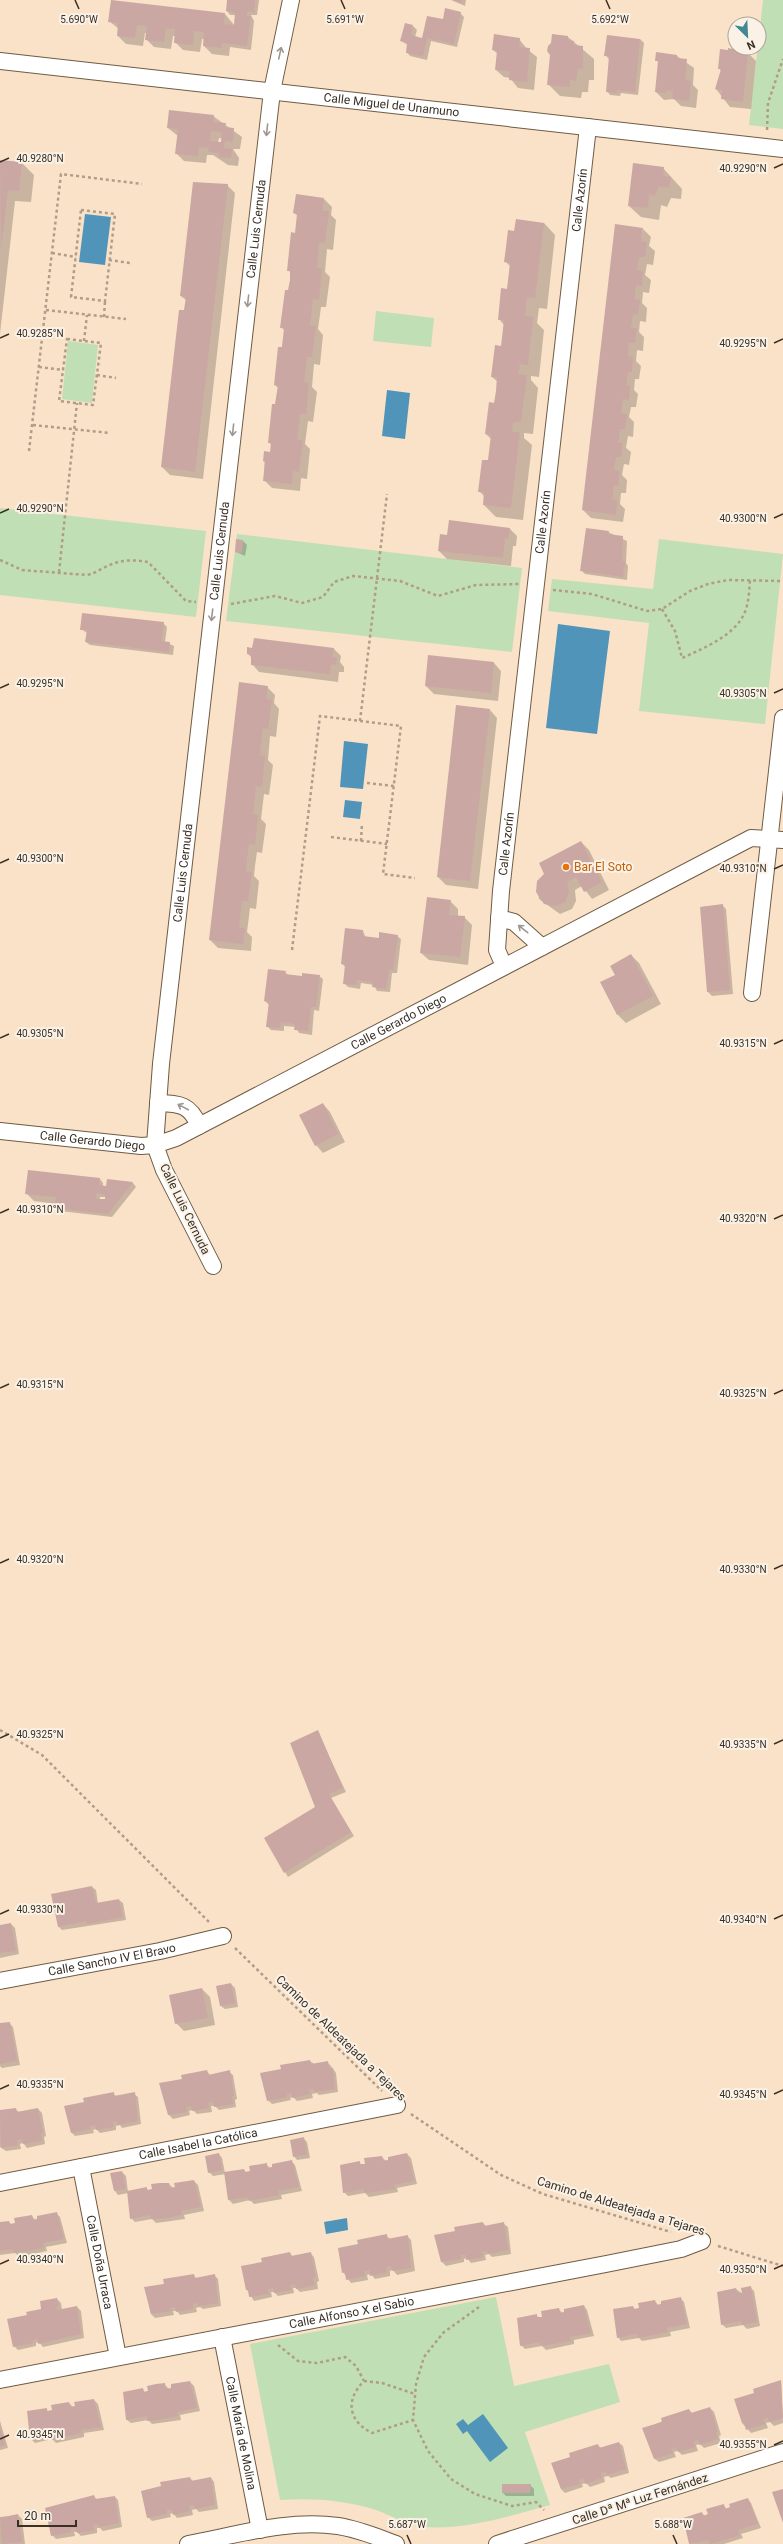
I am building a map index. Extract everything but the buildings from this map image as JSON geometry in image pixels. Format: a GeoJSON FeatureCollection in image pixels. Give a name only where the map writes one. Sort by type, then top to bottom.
{"type":"FeatureCollection","features":[{"type":"Feature","properties":{"kind":"street","name":"Calle Luis Cernuda"},"geometry":{"type":"LineString","coordinates":[[213,1266],[164,1170],[155,1145],[158,1103],[272,91],[291,0]]}},
{"type":"Feature","properties":{"kind":"street","name":"Calle Miguel de Unamuno"},"geometry":{"type":"LineString","coordinates":[[0,60],[783,149]]}},
{"type":"Feature","properties":{"kind":"street","name":"Calle Azorín"},"geometry":{"type":"LineString","coordinates":[[504,966],[497,950],[499,918],[588,127]]}},
{"type":"Feature","properties":{"kind":"street"},"geometry":{"type":"LineString","coordinates":[[752,993],[776,840],[783,718]]}},
{"type":"Feature","properties":{"kind":"street","name":"Calle Gerardo Diego"},"geometry":{"type":"LineString","coordinates":[[0,1131],[141,1146],[155,1145],[199,1126],[751,838],[776,840]]}},
{"type":"Feature","properties":{"kind":"street"},"geometry":{"type":"LineString","coordinates":[[499,918],[514,922],[542,947]]}},
{"type":"Feature","properties":{"kind":"street"},"geometry":{"type":"LineString","coordinates":[[158,1103],[178,1104],[194,1112],[199,1126]]}},
{"type":"Feature","properties":{"kind":"street","name":"Calle Sancho IV El Bravo"},"geometry":{"type":"LineString","coordinates":[[0,1981],[160,1951],[223,1936]]}},
{"type":"Feature","properties":{"kind":"street","name":"Calle Isabel la Católica"},"geometry":{"type":"LineString","coordinates":[[0,2183],[397,2105]]}},
{"type":"Feature","properties":{"kind":"street","name":"Calle Doña Urraca"},"geometry":{"type":"LineString","coordinates":[[81,2167],[118,2357]]}},
{"type":"Feature","properties":{"kind":"street","name":"Calle Alfonso X el Sabio"},"geometry":{"type":"LineString","coordinates":[[0,2380],[681,2249],[702,2241]]}},
{"type":"Feature","properties":{"kind":"street","name":"Calle María de Molina"},"geometry":{"type":"LineString","coordinates":[[222,2337],[260,2530]]}},
{"type":"Feature","properties":{"kind":"street","name":"Calle Dª Mª Luz Fernández"},"geometry":{"type":"LineString","coordinates":[[497,2544],[783,2452]]}},
{"type":"Feature","properties":{"kind":"street"},"geometry":{"type":"LineString","coordinates":[[188,2544],[260,2530],[311,2524],[338,2526],[363,2531],[396,2544]]}},
{"type":"Feature","properties":{"kind":"path"},"geometry":{"type":"LineString","coordinates":[[766,147],[768,103],[783,59]]}},
{"type":"Feature","properties":{"kind":"path"},"geometry":{"type":"LineString","coordinates":[[29,451],[61,174],[142,184]]}},
{"type":"Feature","properties":{"kind":"path"},"geometry":{"type":"LineString","coordinates":[[104,301],[71,297],[82,210],[115,214],[104,301],[104,317]]}},
{"type":"Feature","properties":{"kind":"path"},"geometry":{"type":"LineString","coordinates":[[52,253],[76,257]]}},
{"type":"Feature","properties":{"kind":"path"},"geometry":{"type":"LineString","coordinates":[[109,260],[130,263]]}},
{"type":"Feature","properties":{"kind":"path"},"geometry":{"type":"LineString","coordinates":[[46,310],[126,319]]}},
{"type":"Feature","properties":{"kind":"path"},"geometry":{"type":"LineString","coordinates":[[84,341],[87,315]]}},
{"type":"Feature","properties":{"kind":"path"},"geometry":{"type":"LineString","coordinates":[[67,339],[101,343],[94,405],[59,401],[63,370],[67,339]]}},
{"type":"Feature","properties":{"kind":"path"},"geometry":{"type":"LineString","coordinates":[[39,367],[63,370]]}},
{"type":"Feature","properties":{"kind":"path"},"geometry":{"type":"LineString","coordinates":[[97,375],[116,378]]}},
{"type":"Feature","properties":{"kind":"path"},"geometry":{"type":"LineString","coordinates":[[59,572],[77,403]]}},
{"type":"Feature","properties":{"kind":"path"},"geometry":{"type":"LineString","coordinates":[[33,425],[110,433]]}},
{"type":"Feature","properties":{"kind":"path"},"geometry":{"type":"LineString","coordinates":[[360,721],[387,494]]}},
{"type":"Feature","properties":{"kind":"path"},"geometry":{"type":"LineString","coordinates":[[0,560],[22,570],[87,575],[98,573],[111,564],[130,560],[148,562],[186,601],[214,604],[238,604],[275,596],[302,603],[323,597],[334,582],[353,576],[400,581],[438,596],[476,585],[536,587],[592,594],[647,611],[662,609],[690,591],[708,584],[728,580],[783,581]]}},
{"type":"Feature","properties":{"kind":"path"},"geometry":{"type":"LineString","coordinates":[[662,609],[675,631],[682,658],[704,648],[734,627],[744,614],[750,580]]}},
{"type":"Feature","properties":{"kind":"path"},"geometry":{"type":"LineString","coordinates":[[292,950],[320,716],[401,726],[384,874],[415,878]]}},
{"type":"Feature","properties":{"kind":"path"},"geometry":{"type":"LineString","coordinates":[[367,783],[394,786]]}},
{"type":"Feature","properties":{"kind":"path"},"geometry":{"type":"LineString","coordinates":[[361,841],[362,823]]}},
{"type":"Feature","properties":{"kind":"path"},"geometry":{"type":"LineString","coordinates":[[331,837],[387,844]]}},
{"type":"Feature","properties":{"kind":"path","name":"Camino de Aldeatejada a Tejares"},"geometry":{"type":"LineString","coordinates":[[0,1730],[42,1755],[223,1936],[397,2105],[501,2175],[543,2194],[783,2266]]}},
{"type":"Feature","properties":{"kind":"path"},"geometry":{"type":"LineString","coordinates":[[481,2288],[483,2304],[444,2333],[424,2357],[415,2394],[413,2420],[428,2451],[451,2479],[475,2494],[512,2506],[536,2502],[543,2511],[547,2510],[552,2527]]}},
{"type":"Feature","properties":{"kind":"path"},"geometry":{"type":"LineString","coordinates":[[271,2328],[277,2344],[298,2361],[317,2363],[345,2357],[356,2366],[364,2381]]}},
{"type":"Feature","properties":{"kind":"path"},"geometry":{"type":"LineString","coordinates":[[364,2381],[382,2383],[415,2394]]}},
{"type":"Feature","properties":{"kind":"path"},"geometry":{"type":"LineString","coordinates":[[364,2381],[351,2400],[351,2414],[364,2429],[372,2433],[413,2420]]}},
{"type":"Feature","properties":{"kind":"green space"},"geometry":{"type":"Polygon","coordinates":[[[763,0],[783,0],[783,129],[749,125],[757,56],[767,56],[767,16],[761,16],[763,0]]]}},
{"type":"Feature","properties":{"kind":"green space"},"geometry":{"type":"Polygon","coordinates":[[[376,311],[434,318],[431,347],[373,341],[376,311]]]}},
{"type":"Feature","properties":{"kind":"green space"},"geometry":{"type":"Polygon","coordinates":[[[68,341],[98,345],[92,403],[62,399],[68,341]]]}},
{"type":"Feature","properties":{"kind":"green space"},"geometry":{"type":"Polygon","coordinates":[[[0,508],[206,531],[196,617],[0,595],[0,508]]]}},
{"type":"Feature","properties":{"kind":"green space"},"geometry":{"type":"Polygon","coordinates":[[[237,534],[522,568],[512,652],[226,621],[237,534]]]}},
{"type":"Feature","properties":{"kind":"green space"},"geometry":{"type":"Polygon","coordinates":[[[659,539],[783,554],[765,724],[639,711],[649,623],[548,611],[552,579],[653,589],[659,539]]]}},
{"type":"Feature","properties":{"kind":"green space"},"geometry":{"type":"Polygon","coordinates":[[[496,2297],[514,2386],[609,2364],[620,2402],[525,2432],[550,2505],[520,2514],[472,2524],[425,2527],[400,2520],[376,2510],[352,2504],[304,2499],[280,2500],[250,2344],[496,2297]]]}},
{"type":"Feature","properties":{"kind":"water"},"geometry":{"type":"Polygon","coordinates":[[[85,214],[111,217],[105,265],[79,262],[85,214]]]}},
{"type":"Feature","properties":{"kind":"water"},"geometry":{"type":"Polygon","coordinates":[[[387,390],[410,393],[405,439],[382,436],[387,390]]]}},
{"type":"Feature","properties":{"kind":"water"},"geometry":{"type":"Polygon","coordinates":[[[558,624],[610,631],[597,734],[546,728],[558,624]]]}},
{"type":"Feature","properties":{"kind":"water"},"geometry":{"type":"Polygon","coordinates":[[[344,741],[368,744],[363,789],[340,787],[344,741]]]}},
{"type":"Feature","properties":{"kind":"water"},"geometry":{"type":"Polygon","coordinates":[[[345,800],[362,802],[360,819],[343,817],[345,800]]]}},
{"type":"Feature","properties":{"kind":"water"},"geometry":{"type":"Polygon","coordinates":[[[347,2218],[348,2230],[326,2234],[324,2222],[347,2218]]]}},
{"type":"Feature","properties":{"kind":"water"},"geometry":{"type":"Polygon","coordinates":[[[483,2414],[508,2448],[490,2462],[467,2431],[463,2434],[456,2424],[463,2419],[468,2425],[483,2414]]]}},
{"type":"Feature","properties":{"kind":"place","name":"Bar El Soto"},"geometry":{"type":"Point","coordinates":[566,867]}}]}
